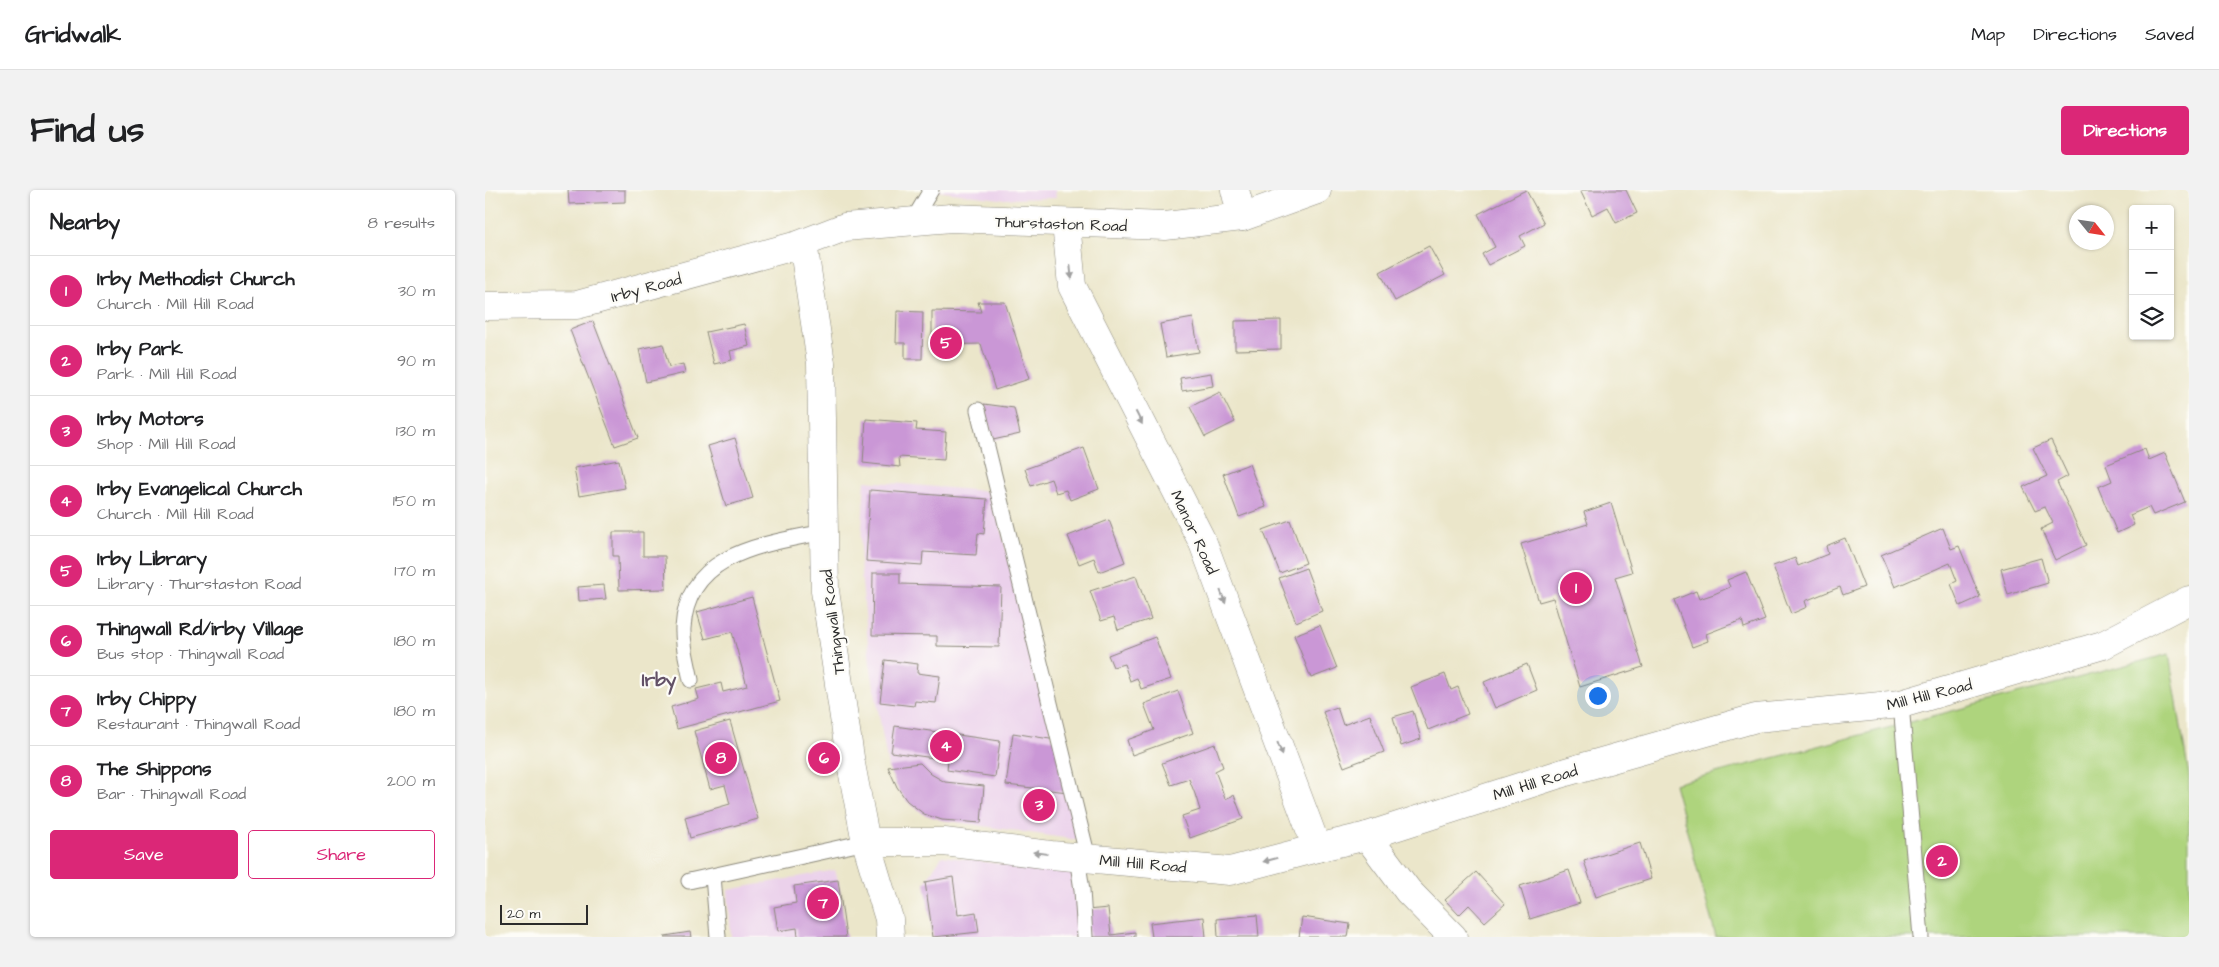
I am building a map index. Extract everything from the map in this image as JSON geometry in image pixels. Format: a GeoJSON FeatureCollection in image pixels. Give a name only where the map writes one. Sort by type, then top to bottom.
{"type":"FeatureCollection","features":[{"type":"Feature","properties":{"kind":"street"},"geometry":{"type":"LineString","coordinates":[[1235,190],[1242,217]]}},
{"type":"Feature","properties":{"kind":"street","name":"Thurstaston Road"},"geometry":{"type":"LineString","coordinates":[[803,243],[845,228],[951,218],[1165,226],[1242,217],[1317,190]]}},
{"type":"Feature","properties":{"kind":"street","name":"Manor Road"},"geometry":{"type":"LineString","coordinates":[[1066,223],[1072,286],[1203,544],[1317,848]]}},
{"type":"Feature","properties":{"kind":"street","name":"Irby Road"},"geometry":{"type":"LineString","coordinates":[[485,306],[577,305],[803,243]]}},
{"type":"Feature","properties":{"kind":"street","name":"Thingwall Road"},"geometry":{"type":"LineString","coordinates":[[803,243],[821,363],[825,591],[851,764],[866,842],[889,919],[890,937]]}},
{"type":"Feature","properties":{"kind":"street","name":"Mill Hill Road"},"geometry":{"type":"LineString","coordinates":[[866,842],[944,842],[1231,870],[1367,836],[1557,774],[1756,718],[1901,704],[2103,645],[2189,600]]}},
{"type":"Feature","properties":{"kind":"street"},"geometry":{"type":"LineString","coordinates":[[1367,836],[1408,891],[1453,937]]}},
{"type":"Feature","properties":{"kind":"lane"},"geometry":{"type":"LineString","coordinates":[[911,222],[931,190]]}},
{"type":"Feature","properties":{"kind":"lane"},"geometry":{"type":"LineString","coordinates":[[978,410],[1083,857],[1082,890],[1085,937]]}},
{"type":"Feature","properties":{"kind":"lane"},"geometry":{"type":"LineString","coordinates":[[691,680],[683,629],[687,605],[702,579],[723,560],[752,547],[824,532]]}},
{"type":"Feature","properties":{"kind":"lane"},"geometry":{"type":"LineString","coordinates":[[1901,704],[1921,937]]}},
{"type":"Feature","properties":{"kind":"lane"},"geometry":{"type":"LineString","coordinates":[[689,881],[866,842]]}},
{"type":"Feature","properties":{"kind":"lane"},"geometry":{"type":"LineString","coordinates":[[713,876],[718,937]]}},
{"type":"Feature","properties":{"kind":"shaded area"},"geometry":{"type":"Polygon","coordinates":[[[928,190],[1055,190],[1056,198],[1000,199],[928,190]]]}},
{"type":"Feature","properties":{"kind":"shaded area"},"geometry":{"type":"Polygon","coordinates":[[[865,481],[992,493],[1078,840],[942,820],[924,814],[907,801],[897,787],[888,767],[870,663],[860,562],[865,481]]]}},
{"type":"Feature","properties":{"kind":"shaded area"},"geometry":{"type":"Polygon","coordinates":[[[942,856],[1083,875],[1090,937],[933,937],[925,882],[942,856]]]}},
{"type":"Feature","properties":{"kind":"shaded area"},"geometry":{"type":"Polygon","coordinates":[[[835,870],[846,937],[731,937],[728,890],[835,870]]]}},
{"type":"Feature","properties":{"kind":"green space"},"geometry":{"type":"Polygon","coordinates":[[[2169,654],[2189,776],[2189,937],[1716,937],[1674,784],[2169,654]]]}},
{"type":"Feature","properties":{"kind":"building"},"geometry":{"type":"Polygon","coordinates":[[[568,190],[625,190],[625,202],[569,204],[568,190]]]}},
{"type":"Feature","properties":{"kind":"building"},"geometry":{"type":"Polygon","coordinates":[[[1526,190],[1544,223],[1520,236],[1525,246],[1488,265],[1482,254],[1495,247],[1478,214],[1526,190]]]}},
{"type":"Feature","properties":{"kind":"building"},"geometry":{"type":"Polygon","coordinates":[[[1580,190],[1626,190],[1637,213],[1616,223],[1608,207],[1592,215],[1580,190]]]}},
{"type":"Feature","properties":{"kind":"building"},"geometry":{"type":"Polygon","coordinates":[[[1429,246],[1445,275],[1395,301],[1380,272],[1429,246]]]}},
{"type":"Feature","properties":{"kind":"building"},"geometry":{"type":"Polygon","coordinates":[[[978,302],[1005,302],[1029,379],[995,390],[981,344],[932,345],[932,311],[981,312],[978,302]]]}},
{"type":"Feature","properties":{"kind":"building"},"geometry":{"type":"Polygon","coordinates":[[[897,311],[923,312],[922,359],[905,359],[905,343],[896,343],[897,311]]]}},
{"type":"Feature","properties":{"kind":"building"},"geometry":{"type":"Polygon","coordinates":[[[1193,318],[1199,352],[1166,357],[1160,324],[1193,318]]]}},
{"type":"Feature","properties":{"kind":"building"},"geometry":{"type":"Polygon","coordinates":[[[1281,320],[1281,349],[1235,350],[1235,321],[1281,320]]]}},
{"type":"Feature","properties":{"kind":"building"},"geometry":{"type":"Polygon","coordinates":[[[593,321],[638,438],[615,446],[570,330],[593,321]]]}},
{"type":"Feature","properties":{"kind":"building"},"geometry":{"type":"Polygon","coordinates":[[[744,324],[749,346],[730,351],[732,360],[714,364],[706,332],[744,324]]]}},
{"type":"Feature","properties":{"kind":"building"},"geometry":{"type":"Polygon","coordinates":[[[663,344],[669,367],[683,364],[685,373],[646,382],[639,349],[663,344]]]}},
{"type":"Feature","properties":{"kind":"building"},"geometry":{"type":"Polygon","coordinates":[[[1211,373],[1213,386],[1182,391],[1180,378],[1211,373]]]}},
{"type":"Feature","properties":{"kind":"building"},"geometry":{"type":"Polygon","coordinates":[[[1220,392],[1235,422],[1205,437],[1190,407],[1220,392]]]}},
{"type":"Feature","properties":{"kind":"building"},"geometry":{"type":"Polygon","coordinates":[[[984,404],[1014,408],[1020,434],[993,440],[984,404]]]}},
{"type":"Feature","properties":{"kind":"building"},"geometry":{"type":"Polygon","coordinates":[[[866,419],[917,423],[916,430],[946,432],[944,460],[899,457],[900,467],[863,463],[866,419]]]}},
{"type":"Feature","properties":{"kind":"building"},"geometry":{"type":"Polygon","coordinates":[[[735,438],[753,498],[726,506],[708,446],[735,438]]]}},
{"type":"Feature","properties":{"kind":"building"},"geometry":{"type":"Polygon","coordinates":[[[2051,440],[2068,476],[2057,482],[2086,545],[2055,560],[2041,529],[2053,523],[2045,507],[2035,511],[2023,487],[2047,476],[2033,448],[2051,440]]]}},
{"type":"Feature","properties":{"kind":"building"},"geometry":{"type":"Polygon","coordinates":[[[1084,448],[1099,489],[1070,500],[1066,490],[1056,493],[1051,479],[1031,486],[1025,469],[1084,448]]]}},
{"type":"Feature","properties":{"kind":"building"},"geometry":{"type":"Polygon","coordinates":[[[2145,449],[2149,460],[2165,453],[2185,502],[2153,515],[2149,507],[2130,515],[2134,525],[2117,533],[2098,487],[2112,481],[2106,465],[2145,449]]]}},
{"type":"Feature","properties":{"kind":"building"},"geometry":{"type":"Polygon","coordinates":[[[619,460],[625,488],[579,496],[574,468],[619,460]]]}},
{"type":"Feature","properties":{"kind":"building"},"geometry":{"type":"Polygon","coordinates":[[[1249,464],[1266,507],[1239,517],[1223,474],[1249,464]]]}},
{"type":"Feature","properties":{"kind":"building"},"geometry":{"type":"Polygon","coordinates":[[[870,490],[987,499],[984,534],[978,533],[976,555],[923,552],[922,565],[866,561],[870,490]]]}},
{"type":"Feature","properties":{"kind":"building"},"geometry":{"type":"Polygon","coordinates":[[[1611,503],[1632,572],[1615,577],[1643,667],[1580,687],[1553,598],[1539,602],[1521,544],[1588,524],[1584,512],[1611,503]]]}},
{"type":"Feature","properties":{"kind":"building"},"geometry":{"type":"Polygon","coordinates":[[[1109,520],[1125,562],[1099,572],[1094,558],[1079,564],[1068,536],[1109,520]]]}},
{"type":"Feature","properties":{"kind":"building"},"geometry":{"type":"Polygon","coordinates":[[[1290,520],[1306,563],[1280,573],[1263,530],[1290,520]]]}},
{"type":"Feature","properties":{"kind":"building"},"geometry":{"type":"Polygon","coordinates":[[[1943,528],[1951,549],[1959,546],[1980,597],[1960,606],[1951,584],[1957,581],[1950,563],[1895,587],[1881,555],[1943,528]]]}},
{"type":"Feature","properties":{"kind":"building"},"geometry":{"type":"Polygon","coordinates":[[[613,532],[643,532],[643,556],[665,556],[666,589],[619,590],[618,556],[613,556],[613,532]]]}},
{"type":"Feature","properties":{"kind":"building"},"geometry":{"type":"Polygon","coordinates":[[[1845,538],[1864,587],[1843,595],[1840,587],[1805,601],[1807,607],[1791,614],[1773,566],[1795,558],[1798,566],[1828,554],[1826,546],[1845,538]]]}},
{"type":"Feature","properties":{"kind":"building"},"geometry":{"type":"Polygon","coordinates":[[[2041,558],[2048,583],[2008,595],[2001,569],[2041,558]]]}},
{"type":"Feature","properties":{"kind":"building"},"geometry":{"type":"Polygon","coordinates":[[[1306,568],[1322,611],[1296,622],[1279,578],[1306,568]]]}},
{"type":"Feature","properties":{"kind":"building"},"geometry":{"type":"Polygon","coordinates":[[[1746,572],[1765,620],[1744,628],[1742,620],[1706,634],[1708,641],[1692,647],[1674,600],[1696,591],[1699,599],[1714,594],[1730,587],[1727,580],[1746,572]]]}},
{"type":"Feature","properties":{"kind":"building"},"geometry":{"type":"Polygon","coordinates":[[[873,573],[900,573],[900,584],[1001,587],[999,647],[937,646],[937,636],[872,635],[873,573]]]}},
{"type":"Feature","properties":{"kind":"building"},"geometry":{"type":"Polygon","coordinates":[[[1136,576],[1151,619],[1118,630],[1114,617],[1101,621],[1090,591],[1136,576]]]}},
{"type":"Feature","properties":{"kind":"building"},"geometry":{"type":"Polygon","coordinates":[[[604,585],[606,599],[579,601],[578,587],[604,585]]]}},
{"type":"Feature","properties":{"kind":"building"},"geometry":{"type":"Polygon","coordinates":[[[752,597],[780,701],[677,729],[671,707],[699,699],[696,689],[721,683],[723,692],[747,686],[732,632],[705,639],[697,612],[752,597]]]}},
{"type":"Feature","properties":{"kind":"building"},"geometry":{"type":"Polygon","coordinates":[[[1320,625],[1337,668],[1311,678],[1294,635],[1320,625]]]}},
{"type":"Feature","properties":{"kind":"building"},"geometry":{"type":"Polygon","coordinates":[[[1155,637],[1171,679],[1141,689],[1137,678],[1130,681],[1124,664],[1113,667],[1108,655],[1155,637]]]}},
{"type":"Feature","properties":{"kind":"building"},"geometry":{"type":"Polygon","coordinates":[[[885,660],[918,664],[917,673],[940,676],[936,703],[915,701],[914,706],[880,702],[885,660]]]}},
{"type":"Feature","properties":{"kind":"building"},"geometry":{"type":"Polygon","coordinates":[[[1527,664],[1537,690],[1495,708],[1484,682],[1527,664]]]}},
{"type":"Feature","properties":{"kind":"building"},"geometry":{"type":"Polygon","coordinates":[[[1445,674],[1451,690],[1458,687],[1468,714],[1428,730],[1411,687],[1445,674]]]}},
{"type":"Feature","properties":{"kind":"building"},"geometry":{"type":"Polygon","coordinates":[[[1178,691],[1193,733],[1132,755],[1127,740],[1154,730],[1144,704],[1178,691]]]}},
{"type":"Feature","properties":{"kind":"building"},"geometry":{"type":"Polygon","coordinates":[[[1337,707],[1343,725],[1370,715],[1384,752],[1344,767],[1323,712],[1337,707]]]}},
{"type":"Feature","properties":{"kind":"building"},"geometry":{"type":"Polygon","coordinates":[[[1413,711],[1421,739],[1401,746],[1393,717],[1413,711]]]}},
{"type":"Feature","properties":{"kind":"building"},"geometry":{"type":"Polygon","coordinates":[[[730,721],[758,819],[690,838],[685,817],[730,804],[725,785],[710,789],[694,731],[730,721]]]}},
{"type":"Feature","properties":{"kind":"building"},"geometry":{"type":"Polygon","coordinates":[[[895,726],[1000,741],[995,777],[947,770],[948,760],[891,752],[895,726]]]}},
{"type":"Feature","properties":{"kind":"building"},"geometry":{"type":"Polygon","coordinates":[[[1013,733],[1056,740],[1068,792],[1006,785],[1013,733]]]}},
{"type":"Feature","properties":{"kind":"building"},"geometry":{"type":"Polygon","coordinates":[[[1215,744],[1223,767],[1215,771],[1225,799],[1234,795],[1243,819],[1190,838],[1182,816],[1200,810],[1195,794],[1189,779],[1171,785],[1162,763],[1215,744]]]}},
{"type":"Feature","properties":{"kind":"building"},"geometry":{"type":"Polygon","coordinates":[[[920,763],[931,774],[945,782],[984,786],[981,823],[942,820],[924,814],[907,801],[897,787],[888,767],[920,763]]]}},
{"type":"Feature","properties":{"kind":"building"},"geometry":{"type":"Polygon","coordinates":[[[1640,843],[1651,879],[1596,897],[1584,861],[1640,843]]]}},
{"type":"Feature","properties":{"kind":"building"},"geometry":{"type":"Polygon","coordinates":[[[1569,870],[1580,903],[1530,919],[1520,886],[1569,870]]]}},
{"type":"Feature","properties":{"kind":"building"},"geometry":{"type":"Polygon","coordinates":[[[1476,872],[1505,904],[1485,922],[1469,905],[1459,915],[1445,900],[1476,872]]]}},
{"type":"Feature","properties":{"kind":"building"},"geometry":{"type":"Polygon","coordinates":[[[953,877],[958,915],[976,912],[979,932],[933,937],[925,882],[953,877]]]}},
{"type":"Feature","properties":{"kind":"building"},"geometry":{"type":"Polygon","coordinates":[[[838,880],[846,937],[798,937],[797,928],[778,931],[774,907],[796,903],[794,886],[838,880]]]}},
{"type":"Feature","properties":{"kind":"building"},"geometry":{"type":"Polygon","coordinates":[[[1108,908],[1111,935],[1135,932],[1135,937],[1090,937],[1087,910],[1108,908]]]}},
{"type":"Feature","properties":{"kind":"building"},"geometry":{"type":"Polygon","coordinates":[[[1257,915],[1259,937],[1218,937],[1217,919],[1257,915]]]}},
{"type":"Feature","properties":{"kind":"building"},"geometry":{"type":"Polygon","coordinates":[[[1204,917],[1206,937],[1152,937],[1150,923],[1204,917]]]}},
{"type":"Feature","properties":{"kind":"building"},"geometry":{"type":"Polygon","coordinates":[[[1302,917],[1350,924],[1348,937],[1299,937],[1302,917]]]}},
{"type":"Feature","properties":{"kind":"building"},"geometry":{"type":"Polygon","coordinates":[[[690,932],[691,937],[665,937],[665,936],[690,932]]]}},
{"type":"Feature","properties":{"kind":"place","name":"Irby Library"},"geometry":{"type":"Point","coordinates":[946,343]}},
{"type":"Feature","properties":{"kind":"place","name":"Irby Methodist Church"},"geometry":{"type":"Point","coordinates":[1576,588]}},
{"type":"Feature","properties":{"kind":"place","name":"Irby Evangelical Church"},"geometry":{"type":"Point","coordinates":[946,746]}},
{"type":"Feature","properties":{"kind":"place","name":"The Shippons"},"geometry":{"type":"Point","coordinates":[721,758]}},
{"type":"Feature","properties":{"kind":"place","name":"Thingwall Rd/irby Village"},"geometry":{"type":"Point","coordinates":[824,758]}},
{"type":"Feature","properties":{"kind":"place","name":"Irby Motors"},"geometry":{"type":"Point","coordinates":[1039,805]}},
{"type":"Feature","properties":{"kind":"place","name":"Irby Park"},"geometry":{"type":"Point","coordinates":[1942,861]}},
{"type":"Feature","properties":{"kind":"place","name":"Irby Chippy"},"geometry":{"type":"Point","coordinates":[823,903]}},
{"type":"Feature","properties":{"kind":"district","name":"Irby"},"geometry":{"type":"Point","coordinates":[659,679]}}]}
